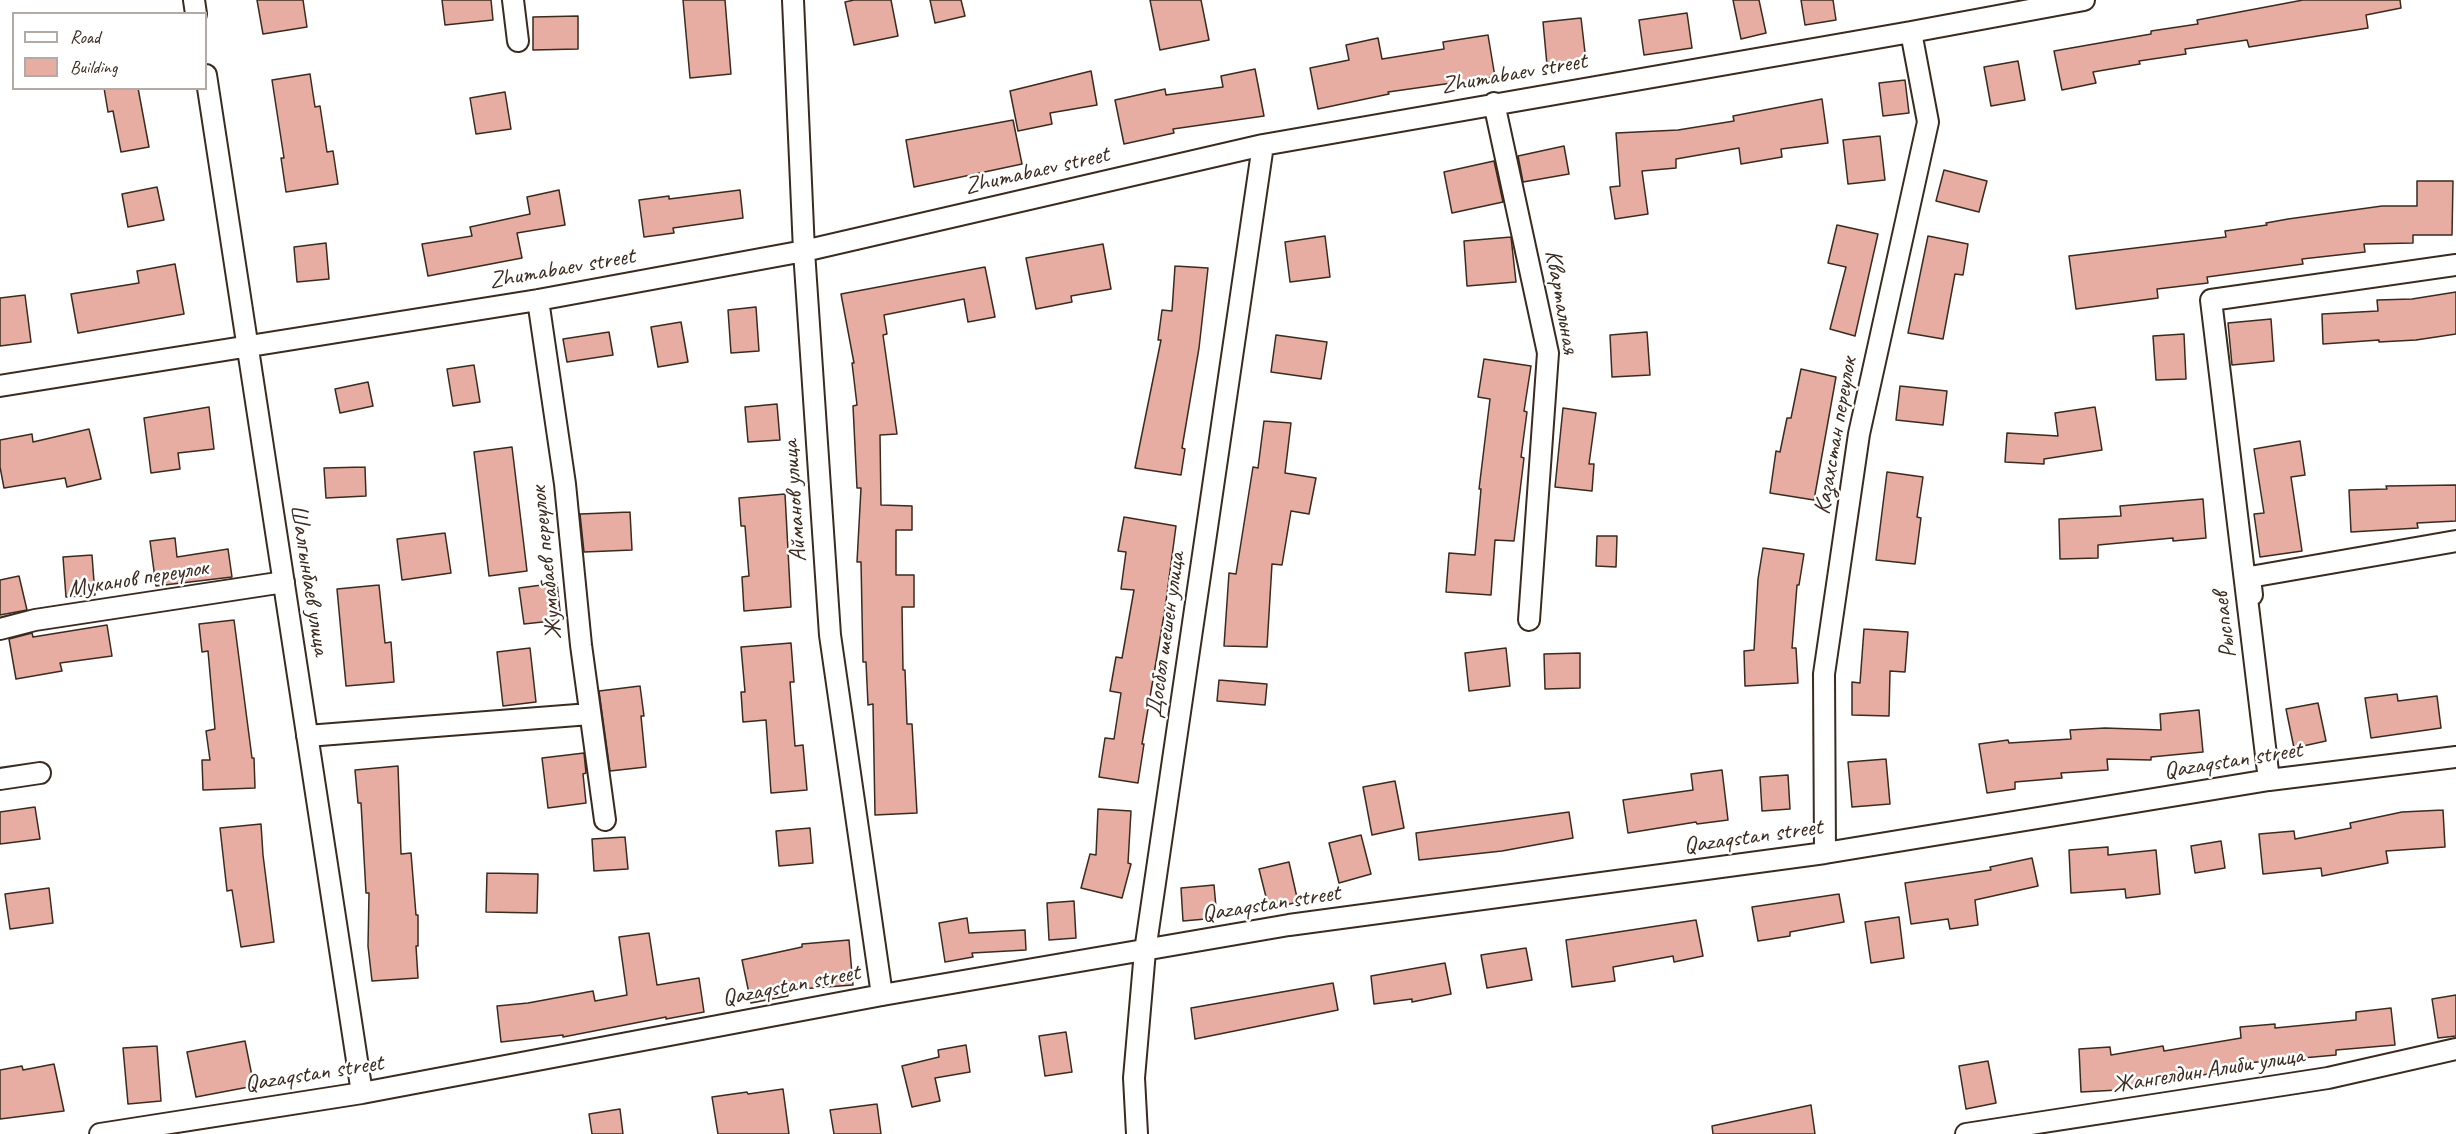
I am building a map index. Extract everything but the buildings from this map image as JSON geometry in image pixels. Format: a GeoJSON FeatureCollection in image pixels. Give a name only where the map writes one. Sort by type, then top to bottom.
{"type":"FeatureCollection","features":[{"type":"Feature","properties":{"kind":"street"},"geometry":{"type":"LineString","coordinates":[[513,0],[518,41]]}},
{"type":"Feature","properties":{"kind":"street","name":"Zhumabaev street"},"geometry":{"type":"LineString","coordinates":[[0,386],[538,300],[804,251],[1263,145],[2084,0]]}},
{"type":"Feature","properties":{"kind":"street","name":"Айманов улица"},"geometry":{"type":"LineString","coordinates":[[799,2],[804,251],[830,635],[882,995]]}},
{"type":"Feature","properties":{"kind":"street","name":"Казахстан переулок"},"geometry":{"type":"LineString","coordinates":[[1825,854],[1824,674],[1859,434],[1928,122],[1911,32]]}},
{"type":"Feature","properties":{"kind":"street","name":"Шалгынбаев улица"},"geometry":{"type":"LineString","coordinates":[[207,82],[362,1093]]}},
{"type":"Feature","properties":{"kind":"street","name":"Квартальная"},"geometry":{"type":"LineString","coordinates":[[1494,104],[1548,353],[1529,620]]}},
{"type":"Feature","properties":{"kind":"street","name":"Досбол шешен улица"},"geometry":{"type":"LineString","coordinates":[[1137,1134],[1134,1078],[1145,951],[1263,145]]}},
{"type":"Feature","properties":{"kind":"street","name":"Рыспаев"},"geometry":{"type":"LineString","coordinates":[[2269,780],[2211,300],[2456,265]]}},
{"type":"Feature","properties":{"kind":"street","name":"Жумабаев переулок"},"geometry":{"type":"LineString","coordinates":[[538,300],[565,484],[590,714],[605,820]]}},
{"type":"Feature","properties":{"kind":"street","name":"Рыспаев"},"geometry":{"type":"LineString","coordinates":[[2269,780],[2250,577],[2456,541]]}},
{"type":"Feature","properties":{"kind":"street","name":"Муканов переулок"},"geometry":{"type":"LineString","coordinates":[[0,629],[35,620],[284,582]]}},
{"type":"Feature","properties":{"kind":"street"},"geometry":{"type":"LineString","coordinates":[[307,736],[590,714]]}},
{"type":"Feature","properties":{"kind":"street","name":"Qazaqstan street"},"geometry":{"type":"LineString","coordinates":[[100,1134],[362,1093],[882,995],[1289,925],[1825,854],[2269,780],[2456,757]]}},
{"type":"Feature","properties":{"kind":"street"},"geometry":{"type":"LineString","coordinates":[[0,779],[40,773]]}},
{"type":"Feature","properties":{"kind":"street","name":"Жангелдин Алиби улица"},"geometry":{"type":"LineString","coordinates":[[1966,1134],[2328,1078],[2456,1049]]}}]}
